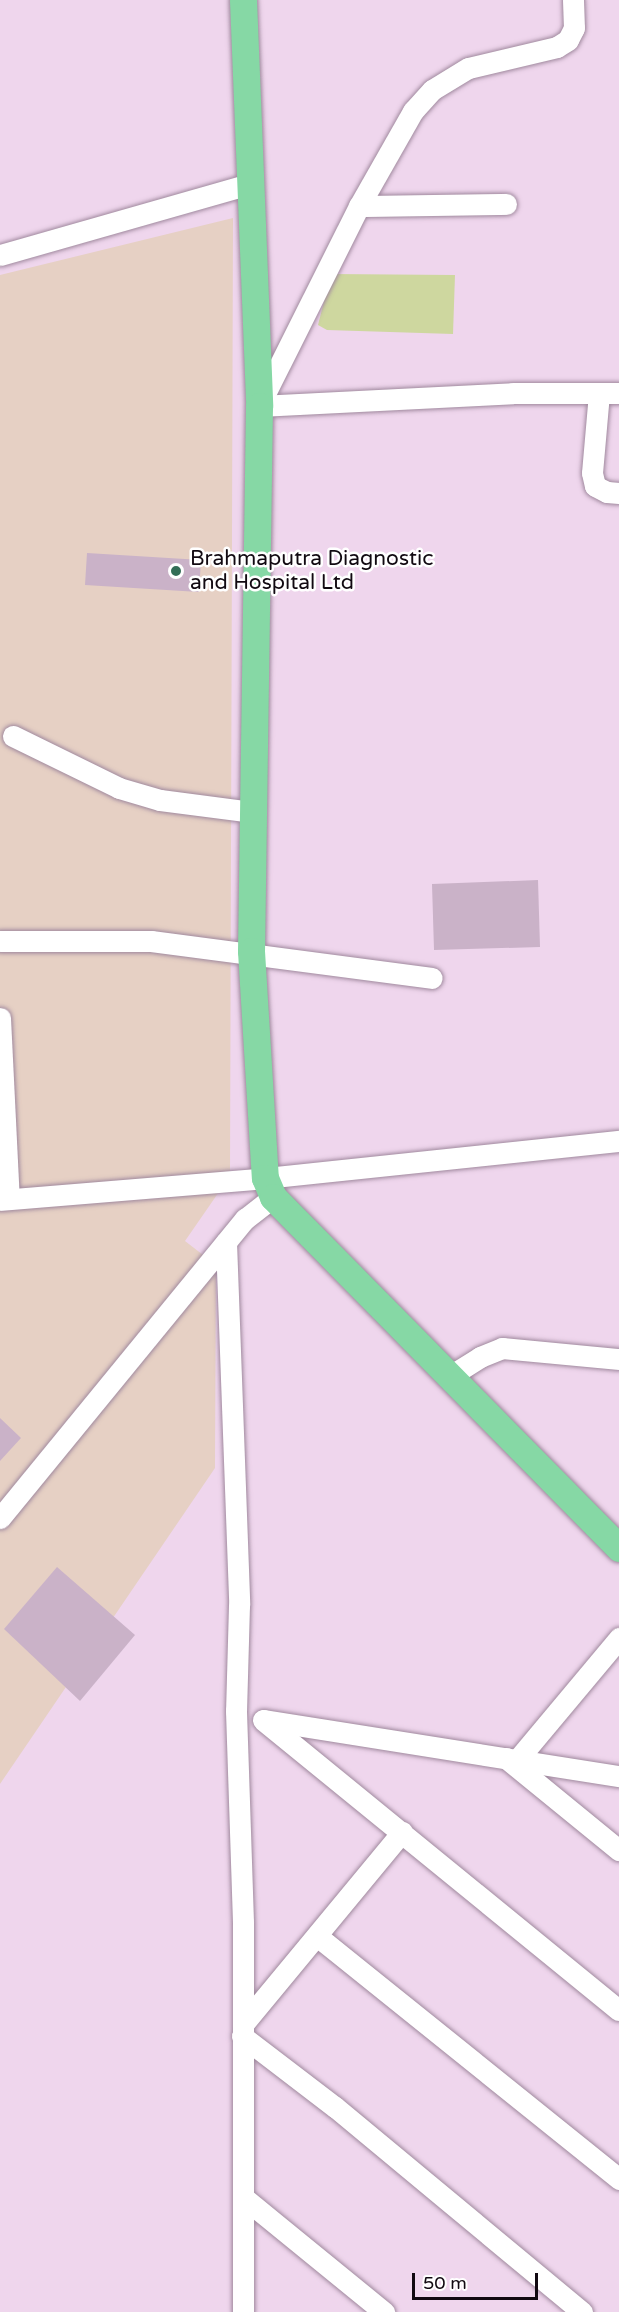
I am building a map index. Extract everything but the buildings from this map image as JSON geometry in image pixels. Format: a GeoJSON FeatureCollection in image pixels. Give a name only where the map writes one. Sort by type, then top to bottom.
{"type":"FeatureCollection","features":[{"type":"Feature","properties":{"kind":"main road"},"geometry":{"type":"LineString","coordinates":[[243,0],[259,406],[251,957],[269,1187],[619,1548]]}},
{"type":"Feature","properties":{"kind":"street"},"geometry":{"type":"LineString","coordinates":[[573,0],[574,28],[568,40],[557,47],[468,68],[432,90],[413,111],[359,206],[259,406],[513,393],[609,393],[592,473],[595,486],[607,492],[619,493]]}},
{"type":"Feature","properties":{"kind":"street"},"geometry":{"type":"LineString","coordinates":[[0,255],[252,183]]}},
{"type":"Feature","properties":{"kind":"street"},"geometry":{"type":"LineString","coordinates":[[359,206],[506,204]]}},
{"type":"Feature","properties":{"kind":"street"},"geometry":{"type":"LineString","coordinates":[[13,736],[119,788],[160,800],[254,812]]}},
{"type":"Feature","properties":{"kind":"street"},"geometry":{"type":"LineString","coordinates":[[0,941],[130,940],[432,978]]}},
{"type":"Feature","properties":{"kind":"street"},"geometry":{"type":"LineString","coordinates":[[0,1018],[4,1200],[269,1187],[619,1141]]}},
{"type":"Feature","properties":{"kind":"street"},"geometry":{"type":"LineString","coordinates":[[1,1513],[269,1187]]}},
{"type":"Feature","properties":{"kind":"street"},"geometry":{"type":"LineString","coordinates":[[226,1242],[239,1605],[236,1711],[243,2030],[243,2312]]}},
{"type":"Feature","properties":{"kind":"street"},"geometry":{"type":"LineString","coordinates":[[450,1376],[480,1357],[502,1348],[619,1359]]}},
{"type":"Feature","properties":{"kind":"street"},"geometry":{"type":"LineString","coordinates":[[512,1758],[619,1638]]}},
{"type":"Feature","properties":{"kind":"street"},"geometry":{"type":"LineString","coordinates":[[236,1711],[262,1720],[421,1748],[512,1758],[619,1776]]}},
{"type":"Feature","properties":{"kind":"street"},"geometry":{"type":"LineString","coordinates":[[262,1720],[619,2010]]}},
{"type":"Feature","properties":{"kind":"street"},"geometry":{"type":"LineString","coordinates":[[512,1758],[619,1850]]}},
{"type":"Feature","properties":{"kind":"street"},"geometry":{"type":"LineString","coordinates":[[243,2030],[402,1832]]}},
{"type":"Feature","properties":{"kind":"street"},"geometry":{"type":"LineString","coordinates":[[317,1936],[619,2179]]}},
{"type":"Feature","properties":{"kind":"street"},"geometry":{"type":"LineString","coordinates":[[243,2030],[582,2312]]}},
{"type":"Feature","properties":{"kind":"street"},"geometry":{"type":"LineString","coordinates":[[244,2198],[384,2312]]}},
{"type":"Feature","properties":{"kind":"shaded area"},"geometry":{"type":"Polygon","coordinates":[[[233,218],[230,1176],[185,1241],[216,1265],[215,1468],[0,1784],[0,275],[233,218]]]}},
{"type":"Feature","properties":{"kind":"green space"},"geometry":{"type":"Polygon","coordinates":[[[331,274],[455,275],[453,334],[327,330],[318,325],[331,274]]]}},
{"type":"Feature","properties":{"kind":"place","name":"Brahmaputra Diagnostic and Hospital Ltd"},"geometry":{"type":"Point","coordinates":[176,571]}}]}
